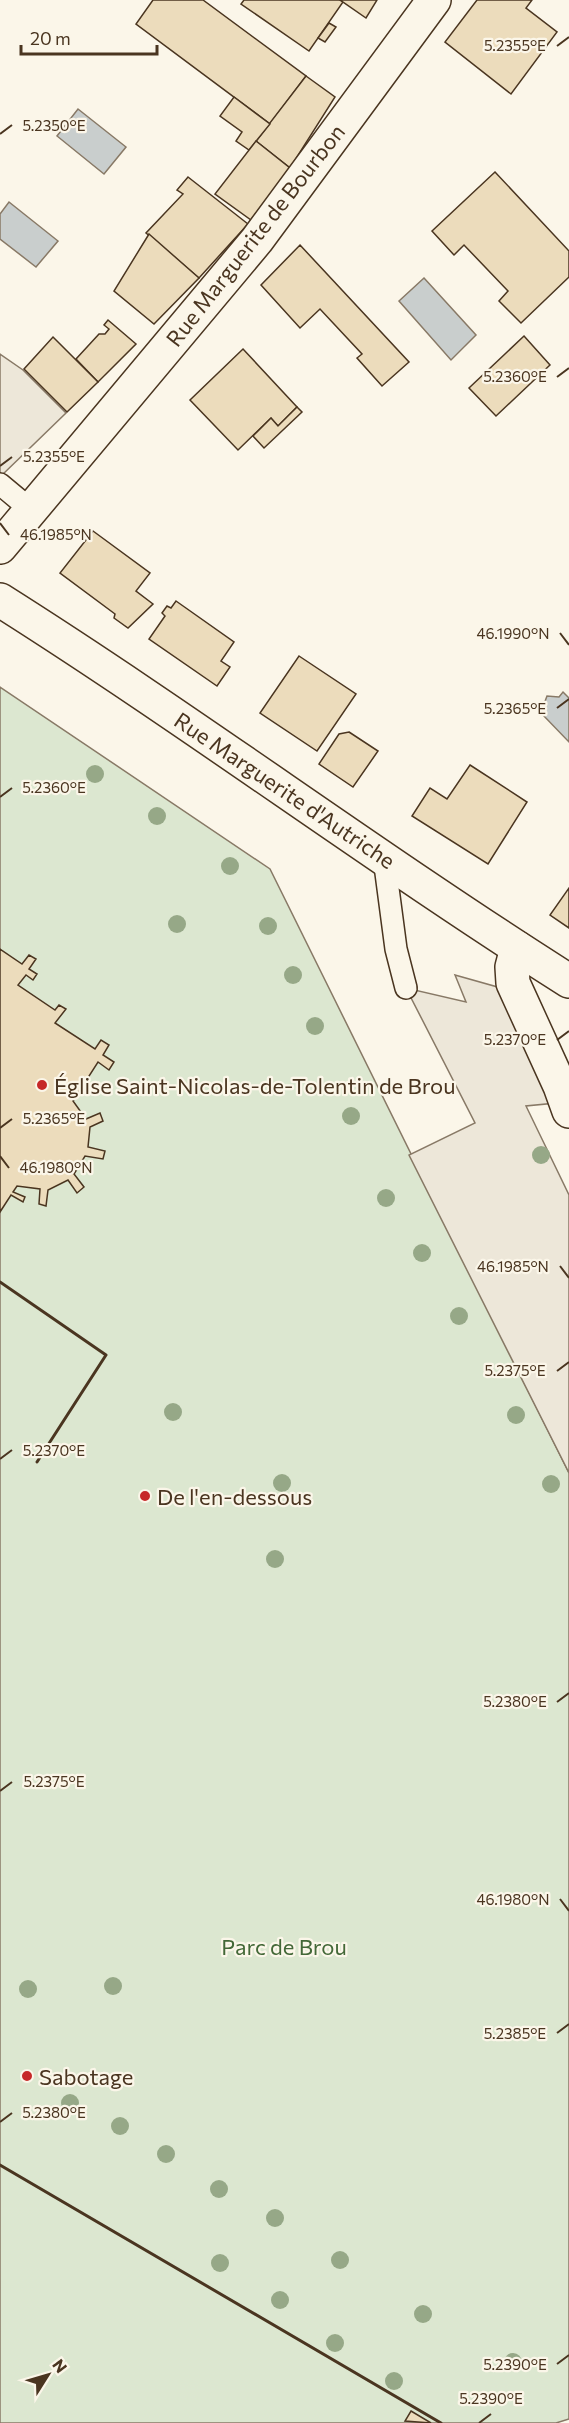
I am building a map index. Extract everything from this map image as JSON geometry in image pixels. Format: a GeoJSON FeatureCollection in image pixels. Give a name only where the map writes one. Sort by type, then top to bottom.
{"type":"FeatureCollection","features":[{"type":"Feature","properties":{"kind":"street","name":"Rue Marguerite de Bourbon"},"geometry":{"type":"LineString","coordinates":[[0,547],[257,240],[434,0]]}},
{"type":"Feature","properties":{"kind":"street","name":"Rue Marguerite d'Autriche"},"geometry":{"type":"LineString","coordinates":[[0,600],[114,672],[239,762],[569,981]]}},
{"type":"Feature","properties":{"kind":"street"},"geometry":{"type":"LineString","coordinates":[[517,948],[512,967],[513,983],[566,1090]]}},
{"type":"Feature","properties":{"kind":"lane"},"geometry":{"type":"LineString","coordinates":[[0,484],[30,509]]}},
{"type":"Feature","properties":{"kind":"lane"},"geometry":{"type":"LineString","coordinates":[[384,858],[396,949],[406,988]]}},
{"type":"Feature","properties":{"kind":"green space","name":"Parc de Brou"},"geometry":{"type":"Polygon","coordinates":[[[0,687],[270,869],[569,1473],[569,2419],[556,2423],[0,2423],[0,687]]]}},
{"type":"Feature","properties":{"kind":"shaded area"},"geometry":{"type":"Polygon","coordinates":[[[78,109],[126,147],[104,174],[57,136],[78,109]]]}},
{"type":"Feature","properties":{"kind":"shaded area"},"geometry":{"type":"Polygon","coordinates":[[[9,202],[58,241],[36,267],[0,239],[0,214],[9,202]]]}},
{"type":"Feature","properties":{"kind":"shaded area"},"geometry":{"type":"Polygon","coordinates":[[[424,278],[476,335],[451,360],[399,301],[424,278]]]}},
{"type":"Feature","properties":{"kind":"shaded area"},"geometry":{"type":"Polygon","coordinates":[[[0,354],[23,370],[66,413],[0,477],[0,354]]]}},
{"type":"Feature","properties":{"kind":"shaded area"},"geometry":{"type":"Polygon","coordinates":[[[563,692],[569,698],[569,742],[542,714],[546,709],[544,704],[547,696],[559,697],[563,692]]]}},
{"type":"Feature","properties":{"kind":"shaded area"},"geometry":{"type":"Polygon","coordinates":[[[455,975],[501,988],[556,1103],[526,1106],[569,1195],[569,1473],[409,1155],[475,1123],[406,988],[466,1002],[455,975]]]}},
{"type":"Feature","properties":{"kind":"building"},"geometry":{"type":"Polygon","coordinates":[[[153,0],[203,0],[306,76],[270,124],[136,24],[153,0]]]}},
{"type":"Feature","properties":{"kind":"building"},"geometry":{"type":"Polygon","coordinates":[[[244,0],[340,0],[343,2],[309,51],[241,4],[244,0]]]}},
{"type":"Feature","properties":{"kind":"building"},"geometry":{"type":"Polygon","coordinates":[[[340,0],[377,0],[366,18],[340,0]]]}},
{"type":"Feature","properties":{"kind":"building"},"geometry":{"type":"Polygon","coordinates":[[[477,0],[532,0],[526,8],[557,32],[511,94],[445,42],[477,0]]]}},
{"type":"Feature","properties":{"kind":"building"},"geometry":{"type":"Polygon","coordinates":[[[329,23],[336,27],[325,42],[318,38],[329,23]]]}},
{"type":"Feature","properties":{"kind":"building"},"geometry":{"type":"Polygon","coordinates":[[[306,76],[335,97],[290,168],[256,141],[306,76]]]}},
{"type":"Feature","properties":{"kind":"building"},"geometry":{"type":"Polygon","coordinates":[[[234,97],[270,124],[249,150],[236,141],[242,132],[220,116],[234,97]]]}},
{"type":"Feature","properties":{"kind":"building"},"geometry":{"type":"Polygon","coordinates":[[[256,141],[290,168],[251,220],[215,194],[256,141]]]}},
{"type":"Feature","properties":{"kind":"building"},"geometry":{"type":"Polygon","coordinates":[[[495,172],[569,251],[569,277],[521,323],[499,301],[508,291],[464,245],[454,255],[432,231],[495,172]]]}},
{"type":"Feature","properties":{"kind":"building"},"geometry":{"type":"Polygon","coordinates":[[[188,177],[248,224],[199,278],[146,233],[183,194],[177,190],[188,177]]]}},
{"type":"Feature","properties":{"kind":"building"},"geometry":{"type":"Polygon","coordinates":[[[149,234],[199,278],[154,324],[114,291],[149,234]]]}},
{"type":"Feature","properties":{"kind":"building"},"geometry":{"type":"Polygon","coordinates":[[[300,245],[409,362],[382,386],[357,358],[362,354],[320,309],[300,328],[261,285],[300,245]]]}},
{"type":"Feature","properties":{"kind":"building"},"geometry":{"type":"Polygon","coordinates":[[[108,320],[136,344],[98,382],[76,359],[99,334],[105,334],[109,329],[104,325],[108,320]]]}},
{"type":"Feature","properties":{"kind":"building"},"geometry":{"type":"Polygon","coordinates":[[[524,336],[550,365],[496,416],[469,388],[524,336]]]}},
{"type":"Feature","properties":{"kind":"building"},"geometry":{"type":"Polygon","coordinates":[[[53,337],[98,382],[67,412],[24,369],[53,337]]]}},
{"type":"Feature","properties":{"kind":"building"},"geometry":{"type":"Polygon","coordinates":[[[243,349],[297,407],[278,426],[271,418],[238,450],[190,400],[243,349]]]}},
{"type":"Feature","properties":{"kind":"building"},"geometry":{"type":"Polygon","coordinates":[[[297,407],[302,412],[264,448],[253,436],[271,418],[278,426],[297,407]]]}},
{"type":"Feature","properties":{"kind":"building"},"geometry":{"type":"Polygon","coordinates":[[[93,531],[150,573],[136,591],[153,604],[128,628],[114,618],[115,614],[60,573],[93,531]]]}},
{"type":"Feature","properties":{"kind":"building"},"geometry":{"type":"Polygon","coordinates":[[[176,601],[234,642],[221,661],[230,667],[217,686],[149,639],[165,616],[162,613],[167,606],[171,608],[176,601]]]}},
{"type":"Feature","properties":{"kind":"building"},"geometry":{"type":"Polygon","coordinates":[[[299,656],[356,694],[317,751],[260,713],[299,656]]]}},
{"type":"Feature","properties":{"kind":"building"},"geometry":{"type":"Polygon","coordinates":[[[349,732],[378,751],[353,787],[319,764],[339,734],[349,732]]]}},
{"type":"Feature","properties":{"kind":"building"},"geometry":{"type":"Polygon","coordinates":[[[470,765],[527,802],[488,864],[412,816],[430,788],[447,799],[470,765]]]}},
{"type":"Feature","properties":{"kind":"building"},"geometry":{"type":"Polygon","coordinates":[[[569,888],[569,928],[550,915],[569,888]]]}},
{"type":"Feature","properties":{"kind":"building","name":"Église Saint-Nicolas-de-Tolentin de Brou"},"geometry":{"type":"Polygon","coordinates":[[[0,949],[22,964],[29,955],[36,959],[29,969],[37,974],[33,980],[26,975],[18,985],[55,1010],[59,1005],[66,1009],[55,1023],[95,1049],[101,1040],[109,1045],[103,1055],[114,1062],[109,1070],[98,1062],[73,1101],[86,1119],[100,1113],[103,1121],[90,1127],[88,1147],[105,1151],[103,1159],[85,1156],[74,1174],[84,1187],[77,1193],[68,1180],[48,1190],[46,1206],[39,1204],[40,1189],[17,1186],[13,1192],[25,1197],[23,1202],[11,1195],[0,1212],[0,949]]]}},
{"type":"Feature","properties":{"kind":"building"},"geometry":{"type":"Polygon","coordinates":[[[411,2411],[431,2423],[405,2421],[411,2411]]]}},
{"type":"Feature","properties":{"kind":"wall"},"geometry":{"type":"LineString","coordinates":[[0,1282],[106,1355],[37,1462]]}},
{"type":"Feature","properties":{"kind":"wall"},"geometry":{"type":"LineString","coordinates":[[0,2165],[441,2423]]}},
{"type":"Feature","properties":{"kind":"place","name":"Église Saint-Nicolas-de-Tolentin de Brou"},"geometry":{"type":"Point","coordinates":[42,1085]}},
{"type":"Feature","properties":{"kind":"place","name":"De l'en-dessous"},"geometry":{"type":"Point","coordinates":[145,1496]}},
{"type":"Feature","properties":{"kind":"place","name":"Sabotage"},"geometry":{"type":"Point","coordinates":[27,2076]}}]}
